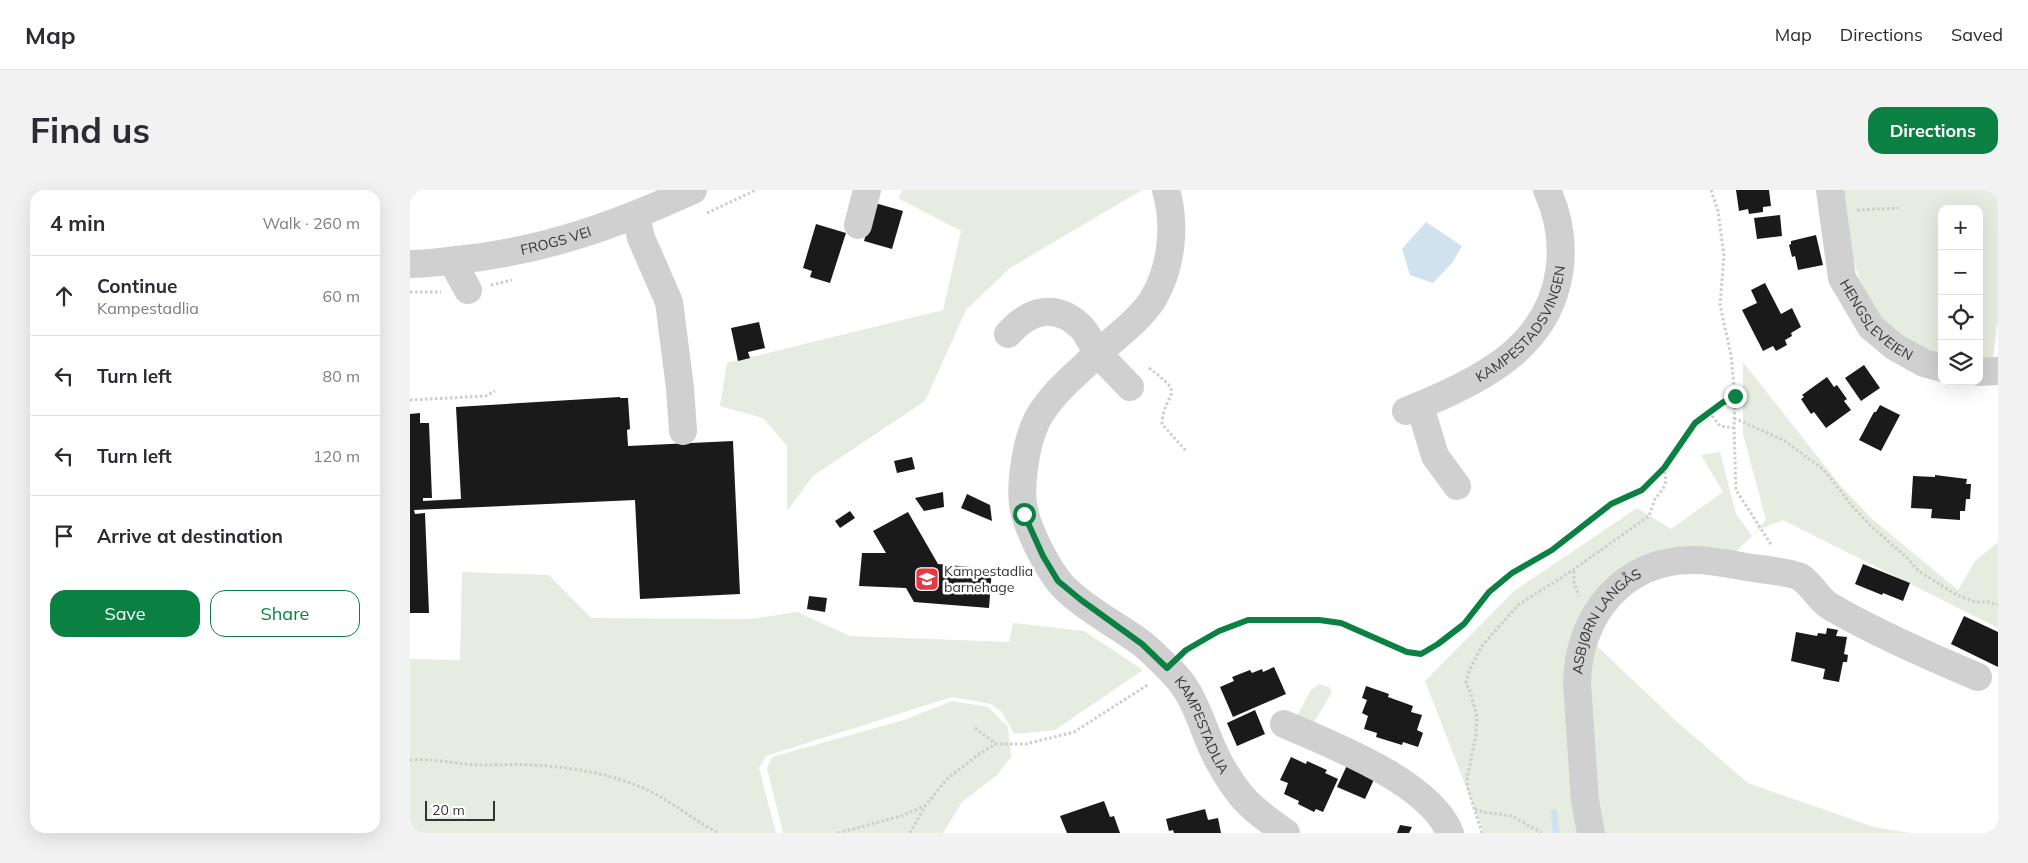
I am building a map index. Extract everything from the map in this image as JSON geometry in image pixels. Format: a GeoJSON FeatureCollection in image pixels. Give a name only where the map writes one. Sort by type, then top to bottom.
{"type":"FeatureCollection","features":[{"type":"Feature","properties":{"kind":"street","name":"FROGS VEI"},"geometry":{"type":"LineString","coordinates":[[410,264],[482,258],[544,246],[636,216],[693,190]]}},
{"type":"Feature","properties":{"kind":"street"},"geometry":{"type":"LineString","coordinates":[[858,225],[867,190]]}},
{"type":"Feature","properties":{"kind":"street","name":"KAMPESTADLIA"},"geometry":{"type":"LineString","coordinates":[[1166,190],[1172,227],[1170,253],[1162,279],[1153,298],[1141,315],[1098,353],[1054,397],[1038,420],[1027,449],[1023,479],[1024,514],[1043,556],[1058,581],[1142,644],[1176,676],[1195,706],[1218,760],[1245,800],[1286,833]]}},
{"type":"Feature","properties":{"kind":"street","name":"KAMPESTADSVINGEN"},"geometry":{"type":"LineString","coordinates":[[1457,486],[1435,456],[1413,408],[1462,386],[1501,362],[1521,346],[1538,327],[1550,304],[1558,280],[1562,255],[1560,230],[1547,190]]}},
{"type":"Feature","properties":{"kind":"street","name":"HENGSLEVEIEN"},"geometry":{"type":"LineString","coordinates":[[1832,200],[1842,278],[1871,327],[1895,347],[1924,363],[1938,367]]}},
{"type":"Feature","properties":{"kind":"street"},"geometry":{"type":"LineString","coordinates":[[636,216],[642,238],[669,302],[680,388],[683,431]]}},
{"type":"Feature","properties":{"kind":"street"},"geometry":{"type":"LineString","coordinates":[[452,261],[468,290]]}},
{"type":"Feature","properties":{"kind":"street"},"geometry":{"type":"LineString","coordinates":[[1008,334],[1024,319],[1036,312],[1053,312],[1069,317],[1083,328],[1098,353],[1138,377]]}},
{"type":"Feature","properties":{"kind":"street"},"geometry":{"type":"LineString","coordinates":[[1983,372],[1998,371]]}},
{"type":"Feature","properties":{"kind":"street","name":"ASBJØRN LANGÅS"},"geometry":{"type":"LineString","coordinates":[[1591,833],[1585,801],[1578,664],[1587,628],[1605,600],[1616,588],[1633,576],[1652,567],[1694,560],[1799,576],[1828,606],[1916,651],[1978,677]]}},
{"type":"Feature","properties":{"kind":"street"},"geometry":{"type":"LineString","coordinates":[[1284,724],[1350,753],[1413,790],[1446,821],[1450,833]]}},
{"type":"Feature","properties":{"kind":"path"},"geometry":{"type":"LineString","coordinates":[[1711,190],[1718,211],[1724,256],[1720,306],[1731,355],[1735,396],[1736,490],[1773,548]]}},
{"type":"Feature","properties":{"kind":"path"},"geometry":{"type":"LineString","coordinates":[[1832,200],[1898,208]]}},
{"type":"Feature","properties":{"kind":"path"},"geometry":{"type":"LineString","coordinates":[[1138,377],[1168,383],[1172,388],[1171,398],[1163,415],[1162,424],[1186,451]]}},
{"type":"Feature","properties":{"kind":"path"},"geometry":{"type":"LineString","coordinates":[[410,400],[486,396],[495,391]]}},
{"type":"Feature","properties":{"kind":"path"},"geometry":{"type":"LineString","coordinates":[[910,833],[925,806],[947,780],[979,754],[996,744],[1026,744],[1074,732],[1150,684],[1186,650],[1219,631],[1248,620],[1319,620],[1341,623],[1407,652],[1421,654],[1438,644],[1464,624],[1489,592],[1512,573],[1552,550],[1611,504],[1642,490],[1664,468],[1695,423],[1735,396]]}},
{"type":"Feature","properties":{"kind":"path"},"geometry":{"type":"LineString","coordinates":[[1709,412],[1720,426],[1734,428]]}},
{"type":"Feature","properties":{"kind":"path"},"geometry":{"type":"LineString","coordinates":[[1734,418],[1785,441],[1824,470],[1839,491],[1872,527],[1932,581],[1957,595],[1976,602],[1988,602],[1998,605]]}},
{"type":"Feature","properties":{"kind":"path"},"geometry":{"type":"LineString","coordinates":[[1482,833],[1467,779],[1476,735],[1477,717],[1466,683],[1468,671],[1482,646],[1518,605],[1567,574],[1649,516],[1655,499],[1663,489],[1666,481],[1664,468]]}},
{"type":"Feature","properties":{"kind":"path"},"geometry":{"type":"LineString","coordinates":[[975,728],[996,744]]}},
{"type":"Feature","properties":{"kind":"path"},"geometry":{"type":"LineString","coordinates":[[410,760],[426,758],[476,765],[531,765],[567,768],[608,776],[642,788],[674,804],[718,833]]}},
{"type":"Feature","properties":{"kind":"path"},"geometry":{"type":"LineString","coordinates":[[838,833],[901,816],[925,806]]}},
{"type":"Feature","properties":{"kind":"path"},"geometry":{"type":"LineString","coordinates":[[1474,808],[1483,812],[1512,816],[1542,833]]}},
{"type":"Feature","properties":{"kind":"shaded area"},"geometry":{"type":"Polygon","coordinates":[[[903,190],[1142,190],[1010,268],[966,310],[925,401],[813,476],[787,511],[787,446],[763,418],[720,406],[727,363],[943,310],[961,231],[898,198],[903,190]]]}},
{"type":"Feature","properties":{"kind":"shaded area"},"geometry":{"type":"Polygon","coordinates":[[[1841,190],[1998,190],[1998,319],[1993,358],[1983,358],[1983,205],[1938,205],[1938,355],[1932,355],[1889,329],[1866,297],[1849,249],[1841,190]]]}},
{"type":"Feature","properties":{"kind":"shaded area"},"geometry":{"type":"Polygon","coordinates":[[[1743,362],[1840,485],[1872,519],[1958,590],[1975,561],[1998,542],[1998,628],[1783,520],[1760,529],[1735,552],[1599,592],[1579,629],[1676,721],[1748,783],[1874,827],[1910,833],[1484,833],[1425,681],[1514,591],[1637,508],[1671,529],[1723,492],[1701,455],[1720,452],[1736,514],[1752,536],[1766,520],[1743,434],[1743,362]]]}},
{"type":"Feature","properties":{"kind":"shaded area"},"geometry":{"type":"Polygon","coordinates":[[[462,572],[549,575],[591,618],[751,619],[797,612],[850,636],[1009,642],[1013,623],[1084,631],[1143,670],[1055,730],[1014,734],[1002,712],[991,704],[952,697],[766,756],[759,768],[776,833],[410,833],[410,659],[460,660],[462,572]]]}},
{"type":"Feature","properties":{"kind":"shaded area"},"geometry":{"type":"Polygon","coordinates":[[[1319,684],[1329,687],[1332,692],[1313,724],[1297,716],[1311,690],[1319,684]]]}},
{"type":"Feature","properties":{"kind":"shaded area"},"geometry":{"type":"Polygon","coordinates":[[[952,701],[988,707],[1008,727],[1011,757],[997,775],[962,802],[943,833],[783,833],[767,768],[772,757],[904,720],[952,701]]]}},
{"type":"Feature","properties":{"kind":"water"},"geometry":{"type":"Polygon","coordinates":[[[1426,222],[1462,246],[1452,263],[1433,283],[1410,275],[1402,249],[1426,222]]]}},
{"type":"Feature","properties":{"kind":"building"},"geometry":{"type":"Polygon","coordinates":[[[1736,190],[1769,190],[1771,206],[1763,207],[1763,212],[1749,214],[1748,209],[1739,211],[1736,190]]]}},
{"type":"Feature","properties":{"kind":"building"},"geometry":{"type":"Polygon","coordinates":[[[875,203],[903,211],[892,249],[864,241],[875,203]]]}},
{"type":"Feature","properties":{"kind":"building"},"geometry":{"type":"Polygon","coordinates":[[[1780,215],[1782,236],[1757,239],[1754,218],[1780,215]]]}},
{"type":"Feature","properties":{"kind":"building"},"geometry":{"type":"Polygon","coordinates":[[[816,224],[846,233],[830,283],[810,277],[812,271],[803,268],[816,224]]]}},
{"type":"Feature","properties":{"kind":"building"},"geometry":{"type":"Polygon","coordinates":[[[1816,235],[1823,265],[1798,270],[1795,256],[1792,257],[1789,245],[1791,241],[1816,235]]]}},
{"type":"Feature","properties":{"kind":"building"},"geometry":{"type":"Polygon","coordinates":[[[1765,283],[1781,314],[1792,308],[1801,327],[1791,333],[1792,336],[1785,340],[1787,345],[1776,351],[1773,346],[1763,351],[1742,310],[1757,303],[1751,290],[1765,283]]]}},
{"type":"Feature","properties":{"kind":"building"},"geometry":{"type":"Polygon","coordinates":[[[759,322],[765,348],[748,352],[750,358],[738,361],[731,328],[759,322]]]}},
{"type":"Feature","properties":{"kind":"building"},"geometry":{"type":"Polygon","coordinates":[[[1864,365],[1880,388],[1861,401],[1845,378],[1864,365]]]}},
{"type":"Feature","properties":{"kind":"building"},"geometry":{"type":"Polygon","coordinates":[[[1827,377],[1834,387],[1837,385],[1847,399],[1844,401],[1851,410],[1826,428],[1814,412],[1811,414],[1801,399],[1804,397],[1802,395],[1827,377]]]}},
{"type":"Feature","properties":{"kind":"building"},"geometry":{"type":"Polygon","coordinates":[[[628,398],[630,429],[627,430],[628,446],[733,441],[740,594],[640,599],[635,500],[414,510],[415,514],[425,513],[429,613],[410,613],[410,414],[420,413],[420,423],[429,423],[432,498],[423,498],[423,501],[461,499],[456,407],[628,398]]]}},
{"type":"Feature","properties":{"kind":"building"},"geometry":{"type":"Polygon","coordinates":[[[1880,405],[1900,415],[1881,451],[1859,440],[1874,412],[1876,412],[1880,405]]]}},
{"type":"Feature","properties":{"kind":"building"},"geometry":{"type":"Polygon","coordinates":[[[912,457],[915,469],[897,473],[894,461],[912,457]]]}},
{"type":"Feature","properties":{"kind":"building"},"geometry":{"type":"Polygon","coordinates":[[[1935,475],[1967,479],[1966,484],[1971,484],[1970,499],[1966,499],[1965,511],[1960,511],[1960,520],[1931,518],[1932,509],[1911,508],[1913,476],[1935,477],[1935,475]]]}},
{"type":"Feature","properties":{"kind":"building"},"geometry":{"type":"Polygon","coordinates":[[[943,492],[944,507],[924,511],[915,498],[943,492]]]}},
{"type":"Feature","properties":{"kind":"building"},"geometry":{"type":"Polygon","coordinates":[[[967,494],[990,505],[992,521],[961,508],[967,494]]]}},
{"type":"Feature","properties":{"kind":"building"},"geometry":{"type":"Polygon","coordinates":[[[850,511],[855,518],[840,528],[835,521],[850,511]]]}},
{"type":"Feature","properties":{"kind":"building"},"geometry":{"type":"Polygon","coordinates":[[[908,512],[938,564],[992,569],[989,608],[914,602],[906,588],[859,586],[862,553],[886,553],[873,531],[908,512]]]}},
{"type":"Feature","properties":{"kind":"building"},"geometry":{"type":"Polygon","coordinates":[[[1863,564],[1910,583],[1903,601],[1855,584],[1863,564]]]}},
{"type":"Feature","properties":{"kind":"building"},"geometry":{"type":"Polygon","coordinates":[[[809,596],[827,598],[825,612],[807,609],[809,596]]]}},
{"type":"Feature","properties":{"kind":"building"},"geometry":{"type":"Polygon","coordinates":[[[1964,616],[1998,632],[1998,667],[1951,644],[1964,616]]]}},
{"type":"Feature","properties":{"kind":"building"},"geometry":{"type":"Polygon","coordinates":[[[1827,628],[1838,630],[1836,636],[1847,637],[1844,654],[1848,655],[1847,662],[1843,662],[1839,682],[1823,679],[1825,669],[1791,661],[1796,632],[1817,636],[1818,633],[1826,634],[1827,628]]]}},
{"type":"Feature","properties":{"kind":"building"},"geometry":{"type":"Polygon","coordinates":[[[1274,667],[1286,694],[1233,717],[1220,687],[1234,681],[1232,677],[1250,670],[1252,673],[1262,669],[1263,672],[1274,667]]]}},
{"type":"Feature","properties":{"kind":"building"},"geometry":{"type":"Polygon","coordinates":[[[1366,686],[1389,694],[1388,697],[1413,706],[1411,712],[1422,715],[1417,730],[1423,733],[1418,747],[1403,742],[1402,745],[1376,737],[1377,733],[1364,729],[1368,716],[1362,713],[1367,700],[1362,698],[1366,686]]]}},
{"type":"Feature","properties":{"kind":"building"},"geometry":{"type":"Polygon","coordinates":[[[1255,710],[1265,734],[1237,746],[1227,723],[1255,710]]]}},
{"type":"Feature","properties":{"kind":"building"},"geometry":{"type":"Polygon","coordinates":[[[1291,757],[1306,764],[1307,761],[1327,770],[1325,773],[1338,779],[1323,812],[1316,809],[1314,812],[1298,804],[1299,801],[1284,794],[1288,783],[1280,780],[1291,757]]]}},
{"type":"Feature","properties":{"kind":"building"},"geometry":{"type":"Polygon","coordinates":[[[1348,763],[1376,775],[1365,799],[1337,787],[1348,763]]]}},
{"type":"Feature","properties":{"kind":"building"},"geometry":{"type":"Polygon","coordinates":[[[1104,801],[1110,817],[1114,816],[1120,833],[1067,833],[1060,816],[1104,801]]]}},
{"type":"Feature","properties":{"kind":"building"},"geometry":{"type":"Polygon","coordinates":[[[1205,809],[1208,820],[1218,818],[1221,833],[1174,833],[1173,830],[1169,831],[1166,819],[1205,809]]]}},
{"type":"Feature","properties":{"kind":"building"},"geometry":{"type":"Polygon","coordinates":[[[1400,825],[1412,827],[1409,833],[1397,833],[1400,825]]]}},
{"type":"Feature","properties":{"kind":"waterway"},"geometry":{"type":"LineString","coordinates":[[1554,813],[1556,833]]}},
{"type":"Feature","properties":{"kind":"place","name":"Kampestadlia barnehage"},"geometry":{"type":"Point","coordinates":[927,579]}},
{"type":"Feature","properties":{"kind":"route"},"geometry":{"type":"LineString","coordinates":[[1024,514],[1043,556],[1058,581],[1142,644],[1167,668],[1186,650],[1219,631],[1248,620],[1319,620],[1341,623],[1407,652],[1421,654],[1438,644],[1464,624],[1489,592],[1512,573],[1552,550],[1611,504],[1642,490],[1664,468],[1695,423],[1735,396]]}}]}
